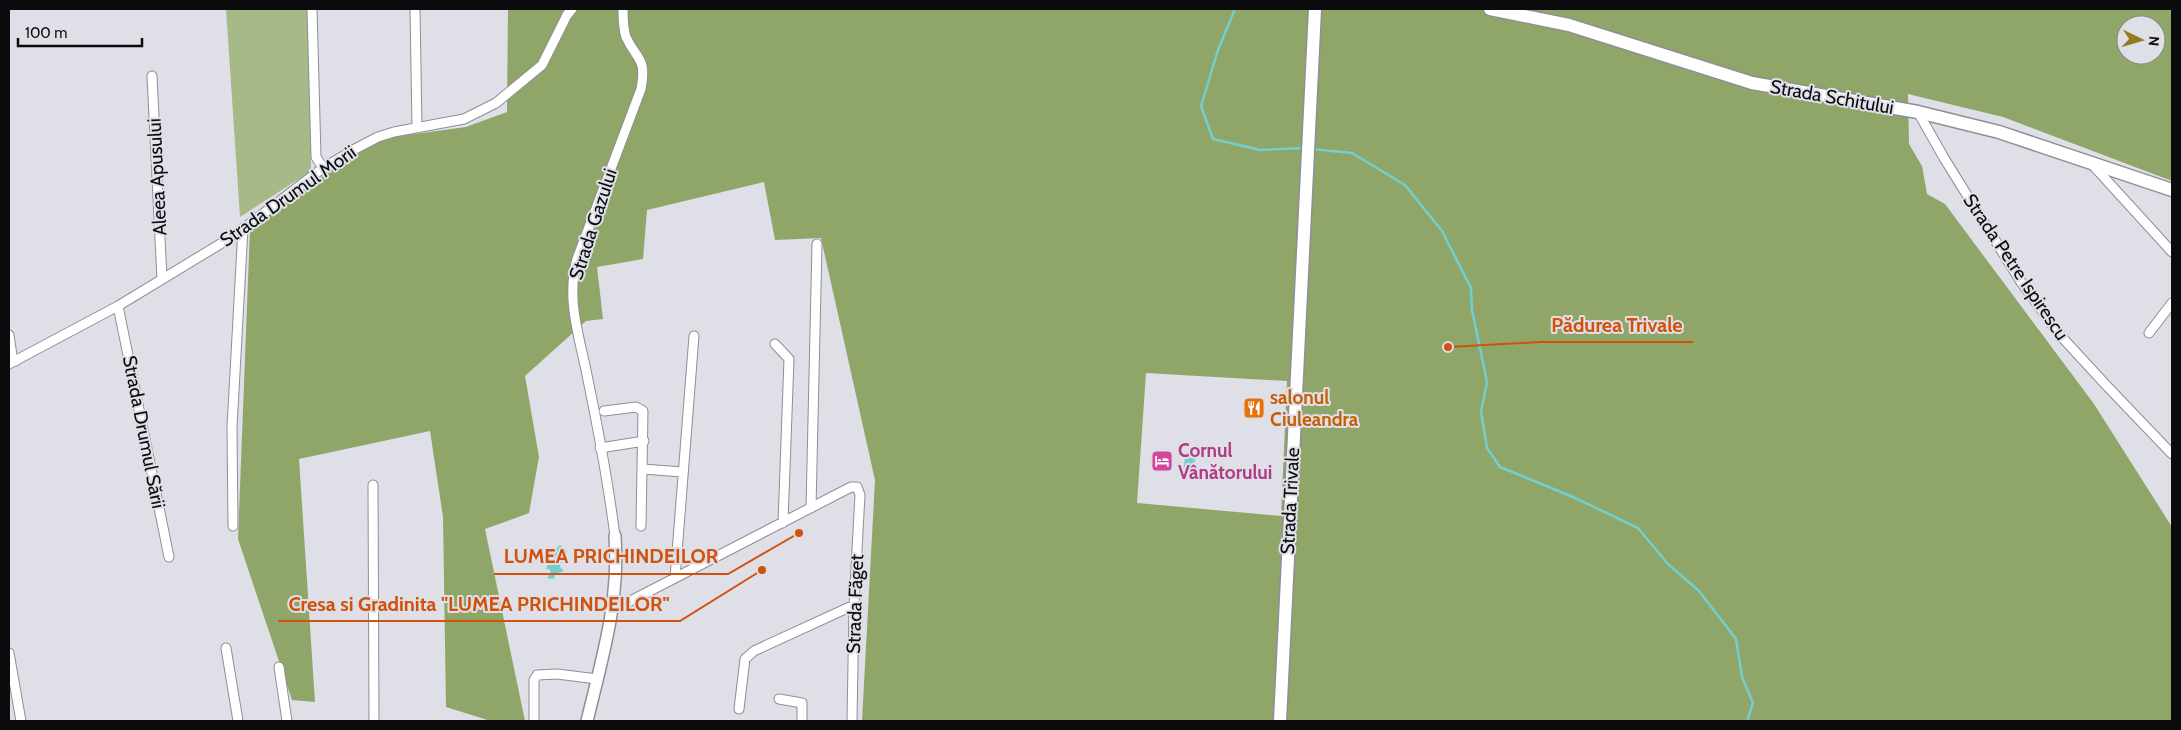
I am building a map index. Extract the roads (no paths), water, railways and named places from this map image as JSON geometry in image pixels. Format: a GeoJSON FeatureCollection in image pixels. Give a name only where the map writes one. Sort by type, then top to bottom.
{"type":"FeatureCollection","features":[{"type":"Feature","properties":{"kind":"main road","name":"Strada Trivale"},"geometry":{"type":"LineString","coordinates":[[1280,721],[1315,9]]}},
{"type":"Feature","properties":{"kind":"main road","name":"Strada Schitului"},"geometry":{"type":"LineString","coordinates":[[1490,9],[1569,25],[1752,83],[1918,112],[1999,132],[2172,190]]}},
{"type":"Feature","properties":{"kind":"street"},"geometry":{"type":"LineString","coordinates":[[312,9],[316,156],[323,168]]}},
{"type":"Feature","properties":{"kind":"street"},"geometry":{"type":"LineString","coordinates":[[415,9],[416,127]]}},
{"type":"Feature","properties":{"kind":"street","name":"Strada Drumul Morii"},"geometry":{"type":"LineString","coordinates":[[12,363],[118,306],[162,279],[243,228],[323,168],[378,137],[416,127],[464,119],[496,103],[542,65],[567,15],[572,9]]}},
{"type":"Feature","properties":{"kind":"street","name":"Strada Gazului"},"geometry":{"type":"LineString","coordinates":[[614,536],[600,448],[575,320],[572,285],[578,259],[641,89],[644,75],[642,64],[626,35],[623,9]]}},
{"type":"Feature","properties":{"kind":"street","name":"Aleea Apusului"},"geometry":{"type":"LineString","coordinates":[[152,76],[162,279]]}},
{"type":"Feature","properties":{"kind":"street","name":"Strada Petre Ispirescu"},"geometry":{"type":"LineString","coordinates":[[1918,112],[1944,158],[2021,282],[2059,334],[2172,452]]}},
{"type":"Feature","properties":{"kind":"street"},"geometry":{"type":"LineString","coordinates":[[2089,161],[2099,175],[2172,252]]}},
{"type":"Feature","properties":{"kind":"street"},"geometry":{"type":"LineString","coordinates":[[233,526],[232,427],[243,228]]}},
{"type":"Feature","properties":{"kind":"street"},"geometry":{"type":"LineString","coordinates":[[613,610],[811,508],[817,244]]}},
{"type":"Feature","properties":{"kind":"street"},"geometry":{"type":"LineString","coordinates":[[2149,333],[2172,303]]}},
{"type":"Feature","properties":{"kind":"street","name":"Strada Drumul Sării"},"geometry":{"type":"LineString","coordinates":[[118,306],[169,557]]}},
{"type":"Feature","properties":{"kind":"street"},"geometry":{"type":"LineString","coordinates":[[9,335],[12,363]]}},
{"type":"Feature","properties":{"kind":"street"},"geometry":{"type":"LineString","coordinates":[[675,578],[694,336]]}},
{"type":"Feature","properties":{"kind":"street"},"geometry":{"type":"LineString","coordinates":[[775,344],[789,359],[783,523]]}},
{"type":"Feature","properties":{"kind":"street"},"geometry":{"type":"LineString","coordinates":[[604,411],[636,407],[641,408],[645,417],[641,526]]}},
{"type":"Feature","properties":{"kind":"street"},"geometry":{"type":"LineString","coordinates":[[600,448],[644,441]]}},
{"type":"Feature","properties":{"kind":"street"},"geometry":{"type":"LineString","coordinates":[[643,468],[682,472]]}},
{"type":"Feature","properties":{"kind":"street"},"geometry":{"type":"LineString","coordinates":[[373,485],[374,721]]}},
{"type":"Feature","properties":{"kind":"street","name":"Strada Făget"},"geometry":{"type":"LineString","coordinates":[[811,508],[850,487],[858,487],[860,495],[854,604],[852,721]]}},
{"type":"Feature","properties":{"kind":"street"},"geometry":{"type":"LineString","coordinates":[[587,721],[613,610],[616,574],[614,536]]}},
{"type":"Feature","properties":{"kind":"street"},"geometry":{"type":"LineString","coordinates":[[739,709],[742,670],[745,659],[754,651],[854,604]]}},
{"type":"Feature","properties":{"kind":"street"},"geometry":{"type":"LineString","coordinates":[[226,648],[238,721]]}},
{"type":"Feature","properties":{"kind":"street"},"geometry":{"type":"LineString","coordinates":[[9,654],[20,721]]}},
{"type":"Feature","properties":{"kind":"street"},"geometry":{"type":"LineString","coordinates":[[279,667],[287,721]]}},
{"type":"Feature","properties":{"kind":"street"},"geometry":{"type":"LineString","coordinates":[[534,721],[534,680],[537,675],[557,674],[597,679]]}},
{"type":"Feature","properties":{"kind":"street"},"geometry":{"type":"LineString","coordinates":[[779,699],[802,703],[802,721]]}},
{"type":"Feature","properties":{"kind":"water"},"geometry":{"type":"Polygon","coordinates":[[[1186,452],[1196,453],[1193,473],[1183,471],[1186,452]]]}},
{"type":"Feature","properties":{"kind":"water"},"geometry":{"type":"Polygon","coordinates":[[[560,545],[567,551],[564,562],[560,563],[560,567],[564,571],[555,574],[554,579],[547,578],[551,572],[549,569],[546,569],[550,553],[560,545]]]}},
{"type":"Feature","properties":{"kind":"waterway"},"geometry":{"type":"LineString","coordinates":[[1235,9],[1218,50],[1201,106],[1213,139],[1260,150],[1304,148]]}},
{"type":"Feature","properties":{"kind":"waterway"},"geometry":{"type":"LineString","coordinates":[[1312,149],[1352,153],[1405,185],[1442,231],[1471,288],[1472,310],[1487,382],[1481,412],[1487,448],[1500,467],[1573,497],[1638,528],[1668,564],[1699,591],[1736,639],[1742,677],[1753,703],[1747,721]]}},
{"type":"Feature","properties":{"kind":"place","name":"Pădurea Trivale"},"geometry":{"type":"Point","coordinates":[1448,347]}},
{"type":"Feature","properties":{"kind":"place","name":"salonul Ciuleandra"},"geometry":{"type":"Point","coordinates":[1254,408]}},
{"type":"Feature","properties":{"kind":"place","name":"Cornul Vânătorului"},"geometry":{"type":"Point","coordinates":[1162,461]}},
{"type":"Feature","properties":{"kind":"place","name":"LUMEA PRICHINDEILOR"},"geometry":{"type":"Point","coordinates":[799,533]}},
{"type":"Feature","properties":{"kind":"place","name":"Cresa si Gradinita \"LUMEA PRICHINDEILOR\""},"geometry":{"type":"Point","coordinates":[762,570]}}]}
